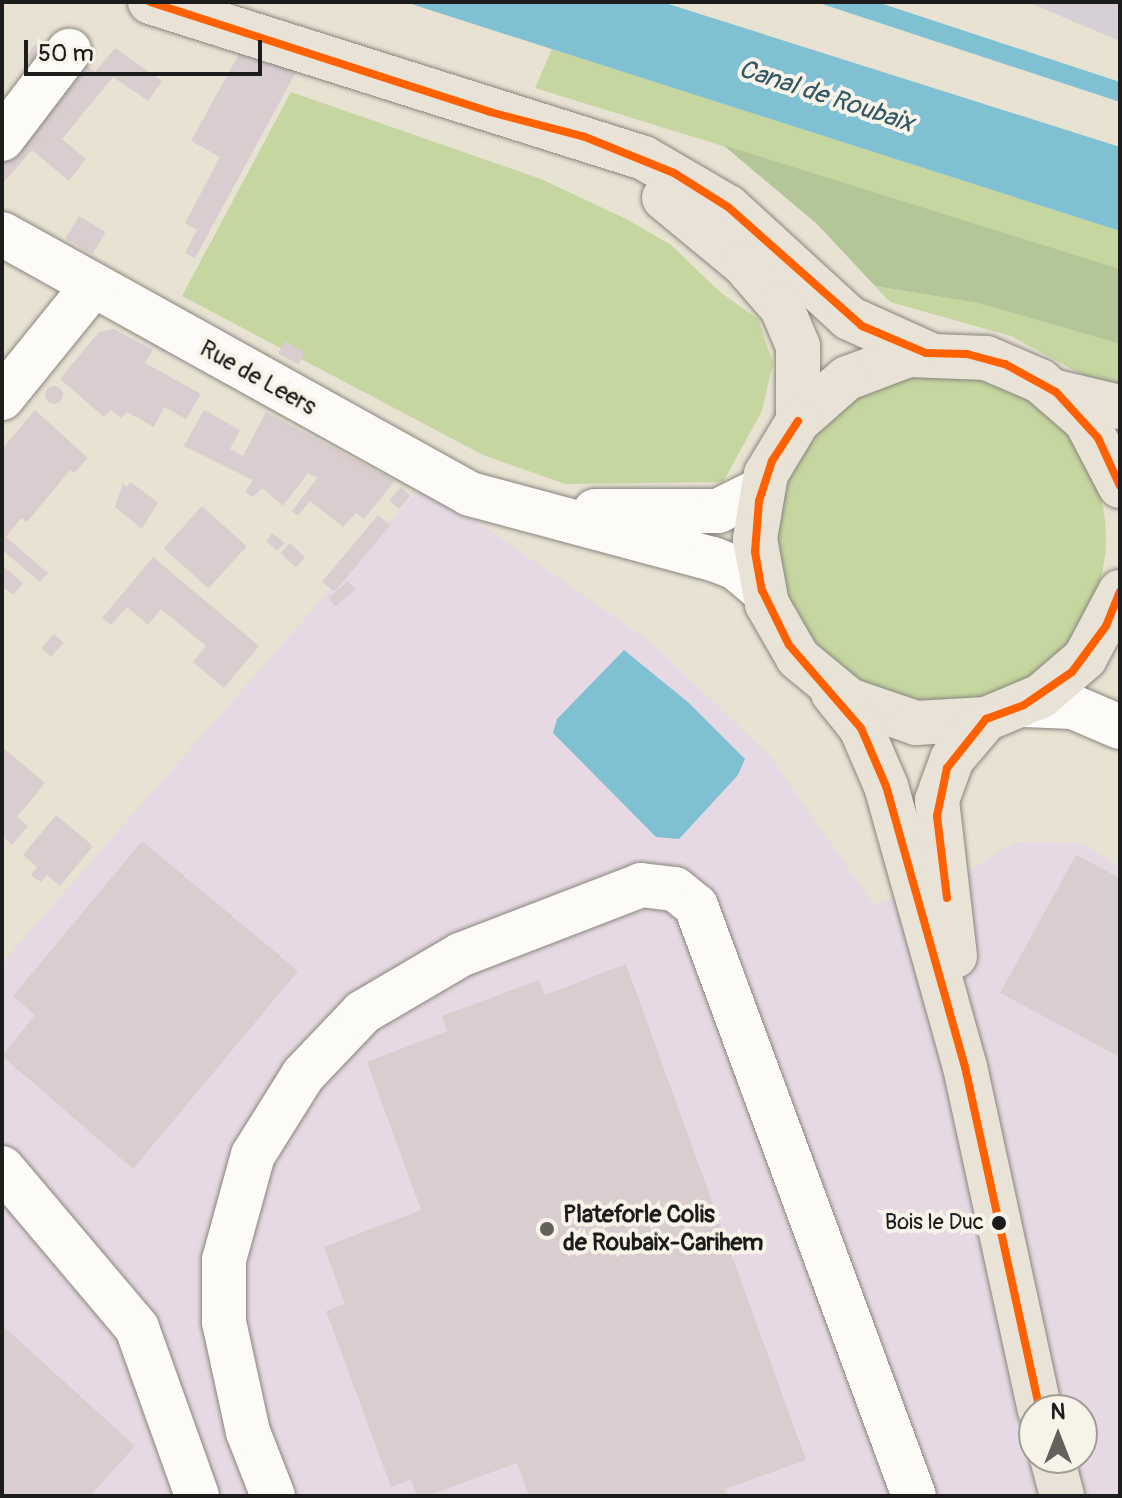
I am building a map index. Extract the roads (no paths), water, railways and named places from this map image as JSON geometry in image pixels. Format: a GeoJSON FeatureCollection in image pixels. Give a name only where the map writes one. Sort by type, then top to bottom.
{"type":"FeatureCollection","features":[{"type":"Feature","properties":{"kind":"main road"},"geometry":{"type":"LineString","coordinates":[[150,2],[490,112],[619,148],[674,173],[728,207],[849,318],[926,353],[995,361],[1056,392],[1120,407]]}},
{"type":"Feature","properties":{"kind":"main road"},"geometry":{"type":"LineString","coordinates":[[490,112],[576,149],[667,199],[744,264],[782,308],[795,333],[800,365],[798,421]]}},
{"type":"Feature","properties":{"kind":"main road"},"geometry":{"type":"LineString","coordinates":[[926,353],[862,370],[820,397],[798,421],[762,489],[755,539],[762,590],[780,633],[861,728],[879,765],[965,1067],[1037,1394]]}},
{"type":"Feature","properties":{"kind":"main road"},"geometry":{"type":"LineString","coordinates":[[1056,392],[1098,438],[1120,486]]}},
{"type":"Feature","properties":{"kind":"main road"},"geometry":{"type":"LineString","coordinates":[[965,1067],[937,808],[947,768],[1005,712],[1085,658],[1120,592]]}},
{"type":"Feature","properties":{"kind":"main road"},"geometry":{"type":"LineString","coordinates":[[820,680],[849,700],[898,720],[951,724],[1005,712]]}},
{"type":"Feature","properties":{"kind":"main road"},"geometry":{"type":"LineString","coordinates":[[1053,1474],[1055,1496]]}},
{"type":"Feature","properties":{"kind":"main road"},"geometry":{"type":"LineString","coordinates":[[1056,1474],[1062,1496]]}},
{"type":"Feature","properties":{"kind":"street"},"geometry":{"type":"LineString","coordinates":[[2,139],[69,51]]}},
{"type":"Feature","properties":{"kind":"street","name":"Rue de Leers"},"geometry":{"type":"LineString","coordinates":[[2,234],[92,287],[470,494],[713,559],[736,568],[762,590]]}},
{"type":"Feature","properties":{"kind":"street"},"geometry":{"type":"LineString","coordinates":[[2,398],[92,287]]}},
{"type":"Feature","properties":{"kind":"street","name":"Rue de Leers"},"geometry":{"type":"LineString","coordinates":[[521,509],[703,512],[739,504],[762,489]]}},
{"type":"Feature","properties":{"kind":"street"},"geometry":{"type":"LineString","coordinates":[[1005,712],[1073,707],[1120,727]]}},
{"type":"Feature","properties":{"kind":"street"},"geometry":{"type":"LineString","coordinates":[[273,1496],[248,1432],[224,1322],[224,1260],[253,1155],[303,1075],[363,1012],[460,955],[641,885],[675,889],[696,906],[914,1496]]}},
{"type":"Feature","properties":{"kind":"street"},"geometry":{"type":"LineString","coordinates":[[2,1168],[137,1328],[197,1496]]}},
{"type":"Feature","properties":{"kind":"water","name":"Canal de Roubaix"},"geometry":{"type":"Polygon","coordinates":[[[405,2],[662,2],[1120,147],[1120,231],[405,2]]]}},
{"type":"Feature","properties":{"kind":"water"},"geometry":{"type":"Polygon","coordinates":[[[816,2],[877,2],[1120,82],[1120,102],[816,2]]]}},
{"type":"Feature","properties":{"kind":"water"},"geometry":{"type":"Polygon","coordinates":[[[624,650],[689,703],[745,759],[738,775],[679,839],[656,837],[553,733],[557,719],[624,650]]]}},
{"type":"Feature","properties":{"kind":"place","name":"Bois le Duc"},"geometry":{"type":"Point","coordinates":[999,1223]}},
{"type":"Feature","properties":{"kind":"place","name":"Plateforle Colis de Roubaix-Carihem"},"geometry":{"type":"Point","coordinates":[547,1229]}}]}
